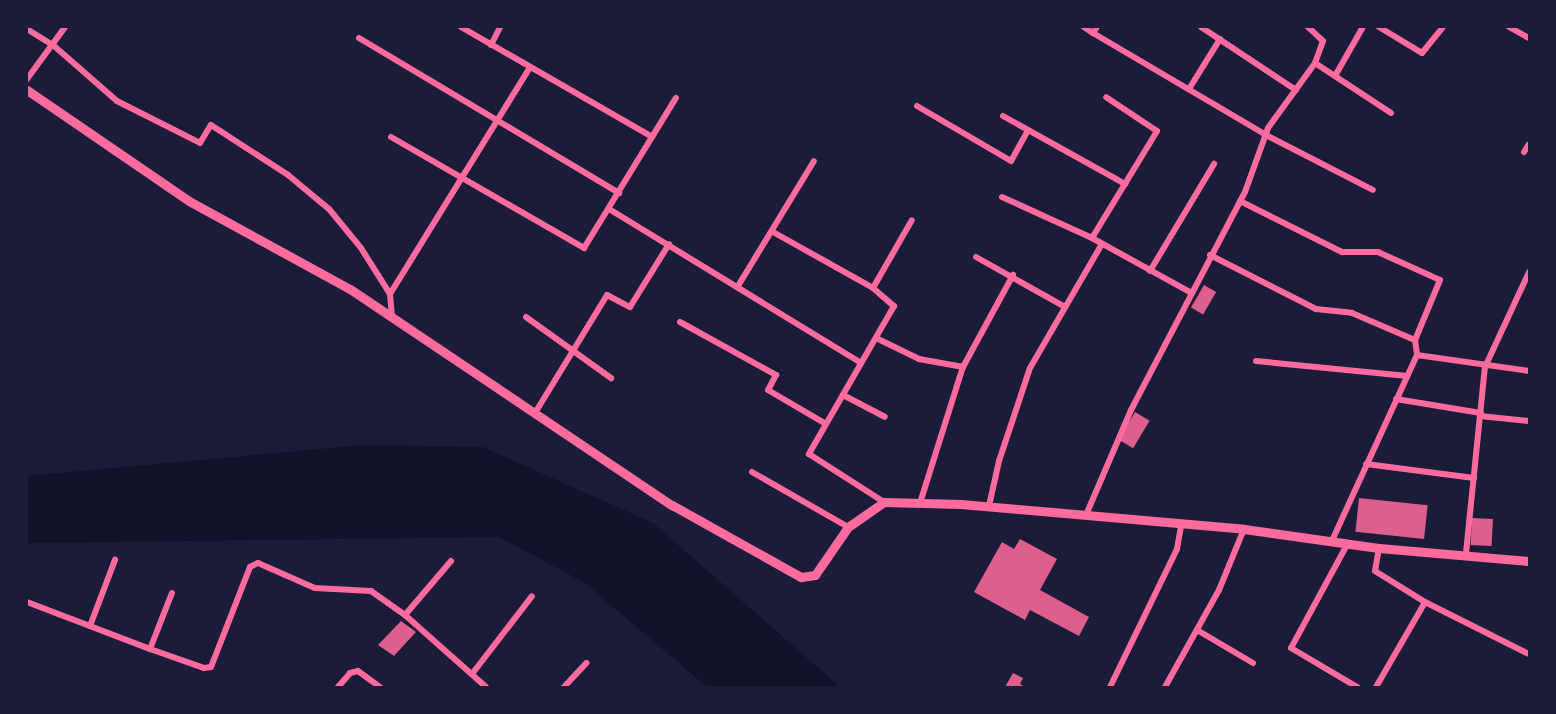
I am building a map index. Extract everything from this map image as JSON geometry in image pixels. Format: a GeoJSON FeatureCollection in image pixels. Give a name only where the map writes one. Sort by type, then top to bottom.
{"type":"FeatureCollection","features":[{"type":"Feature","properties":{"kind":"main road"},"geometry":{"type":"LineString","coordinates":[[27,90],[189,201],[350,289],[672,505],[801,578],[815,575],[848,527],[884,502],[989,506],[1181,527],[1244,529],[1379,548],[1466,553],[1529,561]]}},
{"type":"Feature","properties":{"kind":"street"},"geometry":{"type":"LineString","coordinates":[[27,79],[65,27]]}},
{"type":"Feature","properties":{"kind":"street"},"geometry":{"type":"LineString","coordinates":[[461,27],[528,69],[652,137]]}},
{"type":"Feature","properties":{"kind":"street"},"geometry":{"type":"LineString","coordinates":[[491,45],[500,27]]}},
{"type":"Feature","properties":{"kind":"street"},"geometry":{"type":"LineString","coordinates":[[1084,27],[1095,30],[1266,135],[1372,190]]}},
{"type":"Feature","properties":{"kind":"street"},"geometry":{"type":"LineString","coordinates":[[1201,27],[1296,90]]}},
{"type":"Feature","properties":{"kind":"street"},"geometry":{"type":"LineString","coordinates":[[1086,515],[1131,410],[1190,292],[1240,201],[1266,135],[1315,63],[1323,41],[1308,27]]}},
{"type":"Feature","properties":{"kind":"street"},"geometry":{"type":"LineString","coordinates":[[1335,76],[1363,27]]}},
{"type":"Feature","properties":{"kind":"street"},"geometry":{"type":"LineString","coordinates":[[1379,27],[1422,53],[1443,27]]}},
{"type":"Feature","properties":{"kind":"street"},"geometry":{"type":"LineString","coordinates":[[1509,27],[1529,39]]}},
{"type":"Feature","properties":{"kind":"street"},"geometry":{"type":"LineString","coordinates":[[27,29],[53,45],[117,101],[200,144],[212,125],[288,175],[329,209],[361,248],[390,294],[392,317]]}},
{"type":"Feature","properties":{"kind":"street"},"geometry":{"type":"LineString","coordinates":[[359,38],[619,193]]}},
{"type":"Feature","properties":{"kind":"street"},"geometry":{"type":"LineString","coordinates":[[1189,89],[1220,39]]}},
{"type":"Feature","properties":{"kind":"street"},"geometry":{"type":"LineString","coordinates":[[1315,63],[1391,112]]}},
{"type":"Feature","properties":{"kind":"street"},"geometry":{"type":"LineString","coordinates":[[390,294],[463,179],[528,69]]}},
{"type":"Feature","properties":{"kind":"street"},"geometry":{"type":"LineString","coordinates":[[1092,238],[1157,131],[1106,97]]}},
{"type":"Feature","properties":{"kind":"street"},"geometry":{"type":"LineString","coordinates":[[391,137],[584,248],[676,98]]}},
{"type":"Feature","properties":{"kind":"street"},"geometry":{"type":"LineString","coordinates":[[916,106],[1011,161],[1028,130]]}},
{"type":"Feature","properties":{"kind":"street"},"geometry":{"type":"LineString","coordinates":[[1003,116],[1125,184]]}},
{"type":"Feature","properties":{"kind":"street"},"geometry":{"type":"LineString","coordinates":[[1524,152],[1529,144]]}},
{"type":"Feature","properties":{"kind":"street"},"geometry":{"type":"LineString","coordinates":[[738,286],[773,232],[814,161]]}},
{"type":"Feature","properties":{"kind":"street"},"geometry":{"type":"LineString","coordinates":[[1150,271],[1214,164]]}},
{"type":"Feature","properties":{"kind":"street"},"geometry":{"type":"LineString","coordinates":[[1002,197],[1092,238],[1190,292]]}},
{"type":"Feature","properties":{"kind":"street"},"geometry":{"type":"LineString","coordinates":[[1240,201],[1342,252],[1378,252],[1440,280],[1415,340],[1417,355],[1332,541]]}},
{"type":"Feature","properties":{"kind":"street"},"geometry":{"type":"LineString","coordinates":[[609,209],[861,363]]}},
{"type":"Feature","properties":{"kind":"street"},"geometry":{"type":"LineString","coordinates":[[873,288],[912,220]]}},
{"type":"Feature","properties":{"kind":"street"},"geometry":{"type":"LineString","coordinates":[[773,232],[873,288],[894,306],[809,454],[884,502]]}},
{"type":"Feature","properties":{"kind":"street"},"geometry":{"type":"LineString","coordinates":[[535,413],[607,295],[630,307],[669,244]]}},
{"type":"Feature","properties":{"kind":"street"},"geometry":{"type":"LineString","coordinates":[[989,506],[999,461],[1030,368],[1102,244]]}},
{"type":"Feature","properties":{"kind":"street"},"geometry":{"type":"LineString","coordinates":[[1210,255],[1316,309],[1352,313],[1415,340]]}},
{"type":"Feature","properties":{"kind":"street"},"geometry":{"type":"LineString","coordinates":[[976,257],[1013,275],[1065,307]]}},
{"type":"Feature","properties":{"kind":"street"},"geometry":{"type":"LineString","coordinates":[[1466,553],[1485,367],[1529,272]]}},
{"type":"Feature","properties":{"kind":"street"},"geometry":{"type":"LineString","coordinates":[[920,503],[963,367],[1013,275]]}},
{"type":"Feature","properties":{"kind":"street"},"geometry":{"type":"LineString","coordinates":[[526,317],[574,349],[611,378]]}},
{"type":"Feature","properties":{"kind":"street"},"geometry":{"type":"LineString","coordinates":[[680,322],[776,375],[768,390],[826,424]]}},
{"type":"Feature","properties":{"kind":"street"},"geometry":{"type":"LineString","coordinates":[[876,338],[919,359],[963,367]]}},
{"type":"Feature","properties":{"kind":"street"},"geometry":{"type":"LineString","coordinates":[[1417,355],[1529,372]]}},
{"type":"Feature","properties":{"kind":"street"},"geometry":{"type":"LineString","coordinates":[[1256,361],[1407,376]]}},
{"type":"Feature","properties":{"kind":"street"},"geometry":{"type":"LineString","coordinates":[[843,395],[885,417]]}},
{"type":"Feature","properties":{"kind":"street"},"geometry":{"type":"LineString","coordinates":[[1396,399],[1480,415],[1529,421]]}},
{"type":"Feature","properties":{"kind":"street"},"geometry":{"type":"LineString","coordinates":[[1366,464],[1474,478]]}},
{"type":"Feature","properties":{"kind":"street"},"geometry":{"type":"LineString","coordinates":[[752,472],[848,527]]}},
{"type":"Feature","properties":{"kind":"street"},"geometry":{"type":"LineString","coordinates":[[1110,687],[1177,549],[1181,527]]}},
{"type":"Feature","properties":{"kind":"street"},"geometry":{"type":"LineString","coordinates":[[1165,687],[1219,590],[1244,529]]}},
{"type":"Feature","properties":{"kind":"street"},"geometry":{"type":"LineString","coordinates":[[1348,543],[1291,648],[1357,687]]}},
{"type":"Feature","properties":{"kind":"street"},"geometry":{"type":"LineString","coordinates":[[1379,548],[1375,572],[1425,602],[1529,654]]}},
{"type":"Feature","properties":{"kind":"street"},"geometry":{"type":"LineString","coordinates":[[90,626],[115,560]]}},
{"type":"Feature","properties":{"kind":"street"},"geometry":{"type":"LineString","coordinates":[[405,615],[452,561]]}},
{"type":"Feature","properties":{"kind":"street"},"geometry":{"type":"LineString","coordinates":[[27,602],[204,668],[211,666],[250,567],[258,563],[315,588],[371,591],[405,615],[486,687]]}},
{"type":"Feature","properties":{"kind":"street"},"geometry":{"type":"LineString","coordinates":[[150,649],[172,593]]}},
{"type":"Feature","properties":{"kind":"street"},"geometry":{"type":"LineString","coordinates":[[472,674],[532,596]]}},
{"type":"Feature","properties":{"kind":"street"},"geometry":{"type":"LineString","coordinates":[[1376,687],[1425,602]]}},
{"type":"Feature","properties":{"kind":"street"},"geometry":{"type":"LineString","coordinates":[[1197,630],[1253,663]]}},
{"type":"Feature","properties":{"kind":"street"},"geometry":{"type":"LineString","coordinates":[[564,687],[586,663]]}},
{"type":"Feature","properties":{"kind":"street"},"geometry":{"type":"LineString","coordinates":[[338,687],[350,673],[358,671],[380,687]]}},
{"type":"Feature","properties":{"kind":"shaded area"},"geometry":{"type":"Polygon","coordinates":[[[364,445],[483,447],[653,523],[840,687],[707,687],[585,583],[499,537],[27,543],[27,476],[364,445]]]}},
{"type":"Feature","properties":{"kind":"building"},"geometry":{"type":"Polygon","coordinates":[[[1204,285],[1216,292],[1203,315],[1191,308],[1204,285]]]}},
{"type":"Feature","properties":{"kind":"building"},"geometry":{"type":"Polygon","coordinates":[[[1135,412],[1150,421],[1133,448],[1119,439],[1135,412]]]}},
{"type":"Feature","properties":{"kind":"building"},"geometry":{"type":"Polygon","coordinates":[[[1359,498],[1428,505],[1424,539],[1355,532],[1359,498]]]}},
{"type":"Feature","properties":{"kind":"building"},"geometry":{"type":"Polygon","coordinates":[[[1472,518],[1493,519],[1492,546],[1471,545],[1472,518]]]}},
{"type":"Feature","properties":{"kind":"building"},"geometry":{"type":"Polygon","coordinates":[[[1020,539],[1057,559],[1040,590],[1089,617],[1079,636],[1030,610],[1025,620],[974,592],[1002,542],[1014,549],[1020,539]]]}},
{"type":"Feature","properties":{"kind":"building"},"geometry":{"type":"Polygon","coordinates":[[[401,621],[416,632],[394,656],[378,645],[401,621]]]}},
{"type":"Feature","properties":{"kind":"building"},"geometry":{"type":"Polygon","coordinates":[[[1013,673],[1023,678],[1020,684],[1025,687],[1005,687],[1013,673]]]}}]}
